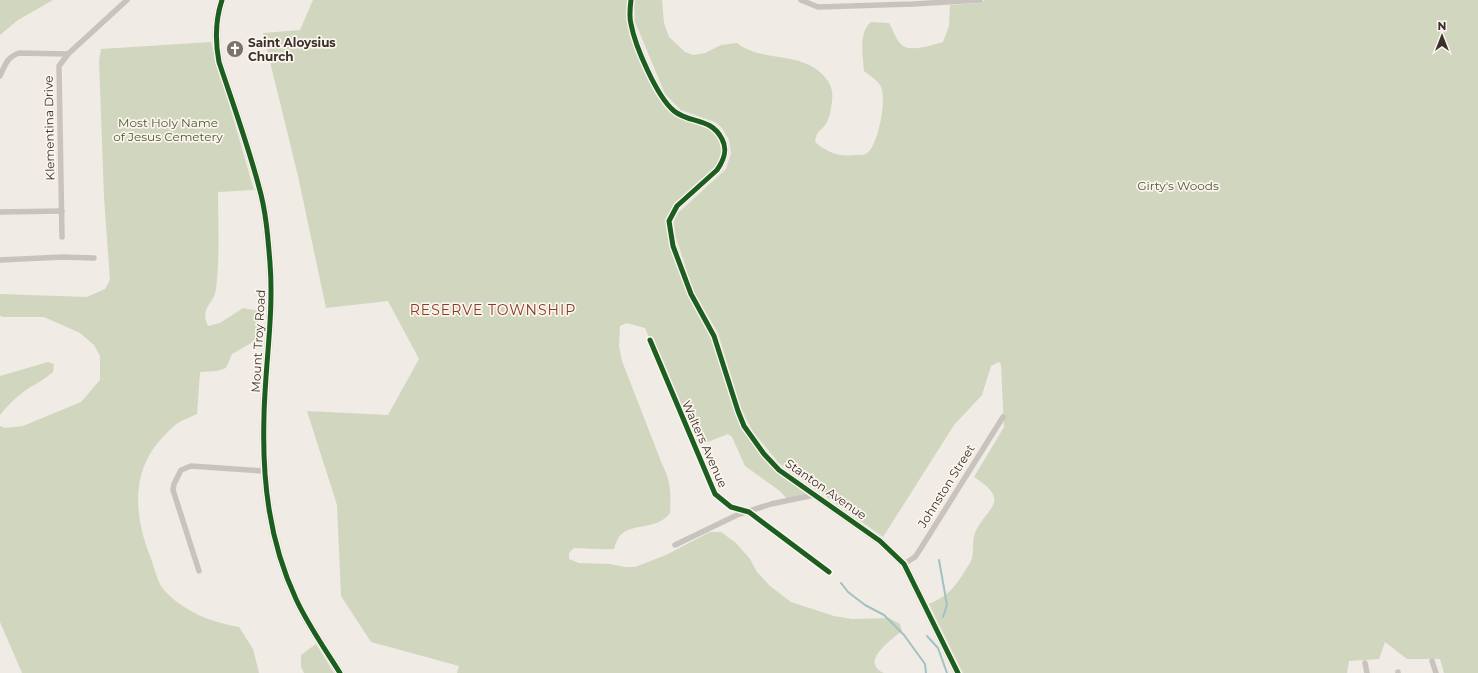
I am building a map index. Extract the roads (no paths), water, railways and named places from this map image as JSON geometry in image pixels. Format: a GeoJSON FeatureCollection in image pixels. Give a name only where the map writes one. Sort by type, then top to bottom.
{"type":"FeatureCollection","features":[{"type":"Feature","properties":{"kind":"street","name":"Klementina Drive"},"geometry":{"type":"LineString","coordinates":[[62,237],[59,66],[68,54],[127,0]]}},
{"type":"Feature","properties":{"kind":"street","name":"Mount Troy Road"},"geometry":{"type":"LineString","coordinates":[[222,0],[217,21],[216,43],[218,56],[259,187],[269,257],[271,302],[264,414],[263,471],[269,520],[284,573],[304,614],[340,673]]}},
{"type":"Feature","properties":{"kind":"street","name":"Stanton Avenue"},"geometry":{"type":"LineString","coordinates":[[631,0],[630,24],[657,90],[674,111],[710,125],[718,130],[724,142],[725,156],[717,170],[677,206],[669,221],[672,239],[684,276],[691,294],[714,336],[744,426],[764,454],[779,470],[880,541],[904,564],[958,673]]}},
{"type":"Feature","properties":{"kind":"street"},"geometry":{"type":"LineString","coordinates":[[801,0],[818,7],[980,0]]}},
{"type":"Feature","properties":{"kind":"street"},"geometry":{"type":"LineString","coordinates":[[0,76],[7,60],[12,55],[19,53],[68,54]]}},
{"type":"Feature","properties":{"kind":"street"},"geometry":{"type":"LineString","coordinates":[[0,212],[62,211]]}},
{"type":"Feature","properties":{"kind":"street"},"geometry":{"type":"LineString","coordinates":[[0,260],[64,257],[94,258]]}},
{"type":"Feature","properties":{"kind":"street","name":"Walters Avenue"},"geometry":{"type":"LineString","coordinates":[[650,340],[715,494],[731,507],[749,512],[829,572]]}},
{"type":"Feature","properties":{"kind":"street","name":"Johnston Street"},"geometry":{"type":"LineString","coordinates":[[904,564],[915,557],[1003,417]]}},
{"type":"Feature","properties":{"kind":"street"},"geometry":{"type":"LineString","coordinates":[[199,571],[174,490],[174,484],[181,470],[191,466],[263,471]]}},
{"type":"Feature","properties":{"kind":"street"},"geometry":{"type":"LineString","coordinates":[[675,545],[737,516],[771,504],[814,495]]}},
{"type":"Feature","properties":{"kind":"street"},"geometry":{"type":"LineString","coordinates":[[1432,661],[1436,673]]}},
{"type":"Feature","properties":{"kind":"street"},"geometry":{"type":"LineString","coordinates":[[1366,663],[1367,673]]}},
{"type":"Feature","properties":{"kind":"waterway"},"geometry":{"type":"LineString","coordinates":[[939,560],[947,605],[943,617]]}},
{"type":"Feature","properties":{"kind":"waterway"},"geometry":{"type":"LineString","coordinates":[[841,583],[848,592],[865,605],[884,615],[904,635],[925,664],[926,673]]}},
{"type":"Feature","properties":{"kind":"waterway"},"geometry":{"type":"LineString","coordinates":[[927,636],[938,648],[947,673]]}},
{"type":"Feature","properties":{"kind":"place","name":"Saint Aloysius Church"},"geometry":{"type":"Point","coordinates":[235,49]}},
{"type":"Feature","properties":{"kind":"district","name":"RESERVE TOWNSHIP"},"geometry":{"type":"Point","coordinates":[493,310]}},
{"type":"Feature","properties":{"kind":"park label","name":"Most Holy Name of Jesus Cemetery"},"geometry":{"type":"Point","coordinates":[168,129]}},
{"type":"Feature","properties":{"kind":"park label","name":"Girty's Woods"},"geometry":{"type":"Point","coordinates":[1178,185]}}]}
